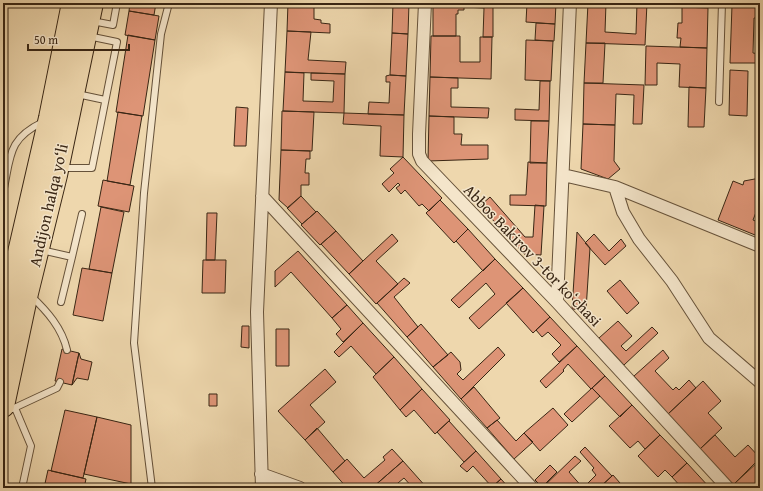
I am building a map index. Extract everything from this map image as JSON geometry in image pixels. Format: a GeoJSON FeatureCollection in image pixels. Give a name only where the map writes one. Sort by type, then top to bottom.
{"type":"FeatureCollection","features":[{"type":"Feature","properties":{"kind":"highway","name":"Andijon halqa yo‘li"},"geometry":{"type":"LineString","coordinates":[[3,322],[50,118],[73,3]]}},
{"type":"Feature","properties":{"kind":"highway","name":"Andijon halqa yo‘li"},"geometry":{"type":"LineString","coordinates":[[9,407],[27,293],[58,168],[89,20]]}},
{"type":"Feature","properties":{"kind":"street"},"geometry":{"type":"LineString","coordinates":[[262,488],[257,312],[271,3]]}},
{"type":"Feature","properties":{"kind":"street","name":"Abbos Bakirov 3-tor koʻchasi"},"geometry":{"type":"LineString","coordinates":[[425,3],[419,134],[419,154],[422,161],[557,302],[728,488]]}},
{"type":"Feature","properties":{"kind":"street"},"geometry":{"type":"LineString","coordinates":[[557,302],[570,3]]}},
{"type":"Feature","properties":{"kind":"street"},"geometry":{"type":"LineString","coordinates":[[563,176],[615,187],[760,246]]}},
{"type":"Feature","properties":{"kind":"street"},"geometry":{"type":"LineString","coordinates":[[615,187],[623,212],[639,239],[672,281],[710,338],[760,382]]}},
{"type":"Feature","properties":{"kind":"street"},"geometry":{"type":"LineString","coordinates":[[262,196],[532,488]]}},
{"type":"Feature","properties":{"kind":"street"},"geometry":{"type":"LineString","coordinates":[[261,474],[300,488]]}},
{"type":"Feature","properties":{"kind":"lane"},"geometry":{"type":"LineString","coordinates":[[89,20],[114,25],[117,3]]}},
{"type":"Feature","properties":{"kind":"lane"},"geometry":{"type":"LineString","coordinates":[[152,488],[134,343],[144,193],[161,34],[169,3]]}},
{"type":"Feature","properties":{"kind":"lane"},"geometry":{"type":"LineString","coordinates":[[720,102],[722,3]]}},
{"type":"Feature","properties":{"kind":"lane"},"geometry":{"type":"LineString","coordinates":[[58,168],[92,168],[117,42],[89,20]]}},
{"type":"Feature","properties":{"kind":"lane"},"geometry":{"type":"LineString","coordinates":[[73,94],[105,100]]}},
{"type":"Feature","properties":{"kind":"lane"},"geometry":{"type":"LineString","coordinates":[[3,193],[13,145],[28,129],[50,118]]}},
{"type":"Feature","properties":{"kind":"lane"},"geometry":{"type":"LineString","coordinates":[[61,302],[82,214]]}},
{"type":"Feature","properties":{"kind":"lane"},"geometry":{"type":"LineString","coordinates":[[38,249],[72,257]]}},
{"type":"Feature","properties":{"kind":"lane"},"geometry":{"type":"LineString","coordinates":[[27,293],[47,311],[64,338],[67,350]]}},
{"type":"Feature","properties":{"kind":"lane"},"geometry":{"type":"LineString","coordinates":[[3,413],[9,407],[57,388],[60,382]]}},
{"type":"Feature","properties":{"kind":"lane"},"geometry":{"type":"LineString","coordinates":[[9,407],[31,446],[22,488]]}},
{"type":"Feature","properties":{"kind":"building"},"geometry":{"type":"Polygon","coordinates":[[[130,3],[156,3],[154,15],[129,11],[130,3]]]}},
{"type":"Feature","properties":{"kind":"building"},"geometry":{"type":"Polygon","coordinates":[[[288,3],[314,3],[314,19],[321,20],[321,23],[330,24],[330,33],[287,31],[288,3]]]}},
{"type":"Feature","properties":{"kind":"building"},"geometry":{"type":"Polygon","coordinates":[[[393,3],[409,3],[408,34],[392,33],[393,3]]]}},
{"type":"Feature","properties":{"kind":"building"},"geometry":{"type":"Polygon","coordinates":[[[433,3],[493,3],[493,37],[483,37],[484,8],[464,7],[464,10],[458,10],[458,14],[456,14],[456,36],[433,36],[433,3]]]}},
{"type":"Feature","properties":{"kind":"building"},"geometry":{"type":"Polygon","coordinates":[[[527,3],[556,3],[555,24],[526,22],[527,3]]]}},
{"type":"Feature","properties":{"kind":"building"},"geometry":{"type":"Polygon","coordinates":[[[588,3],[606,3],[605,32],[636,34],[637,3],[647,3],[645,45],[586,43],[588,3]]]}},
{"type":"Feature","properties":{"kind":"building"},"geometry":{"type":"Polygon","coordinates":[[[732,5],[760,6],[760,18],[754,18],[753,53],[760,54],[760,63],[730,63],[732,5]]]}},
{"type":"Feature","properties":{"kind":"building"},"geometry":{"type":"Polygon","coordinates":[[[682,7],[708,8],[707,48],[680,47],[681,38],[677,38],[678,23],[682,23],[682,7]]]}},
{"type":"Feature","properties":{"kind":"building"},"geometry":{"type":"Polygon","coordinates":[[[129,11],[159,16],[155,40],[125,35],[129,11]]]}},
{"type":"Feature","properties":{"kind":"building"},"geometry":{"type":"Polygon","coordinates":[[[536,23],[555,24],[554,41],[535,40],[536,23]]]}},
{"type":"Feature","properties":{"kind":"building"},"geometry":{"type":"Polygon","coordinates":[[[287,31],[311,32],[308,60],[346,62],[345,74],[285,72],[287,31]]]}},
{"type":"Feature","properties":{"kind":"building"},"geometry":{"type":"Polygon","coordinates":[[[392,33],[408,34],[406,76],[390,75],[392,33]]]}},
{"type":"Feature","properties":{"kind":"building"},"geometry":{"type":"Polygon","coordinates":[[[128,35],[155,40],[143,116],[116,112],[128,35]]]}},
{"type":"Feature","properties":{"kind":"building"},"geometry":{"type":"Polygon","coordinates":[[[431,36],[460,36],[460,62],[480,62],[480,37],[492,37],[491,79],[430,77],[431,36]]]}},
{"type":"Feature","properties":{"kind":"building"},"geometry":{"type":"Polygon","coordinates":[[[526,40],[553,41],[551,81],[525,80],[526,40]]]}},
{"type":"Feature","properties":{"kind":"building"},"geometry":{"type":"Polygon","coordinates":[[[586,43],[605,43],[603,83],[584,83],[586,43]]]}},
{"type":"Feature","properties":{"kind":"building"},"geometry":{"type":"Polygon","coordinates":[[[646,46],[707,48],[706,88],[679,87],[680,64],[657,63],[657,85],[645,85],[646,46]]]}},
{"type":"Feature","properties":{"kind":"building"},"geometry":{"type":"Polygon","coordinates":[[[730,70],[748,71],[747,116],[729,115],[730,70]]]}},
{"type":"Feature","properties":{"kind":"building"},"geometry":{"type":"Polygon","coordinates":[[[285,72],[304,73],[303,101],[333,102],[334,81],[311,80],[311,73],[345,74],[344,113],[283,111],[285,72]]]}},
{"type":"Feature","properties":{"kind":"building"},"geometry":{"type":"Polygon","coordinates":[[[386,76],[406,76],[404,115],[368,114],[369,102],[389,103],[390,82],[386,82],[386,76]]]}},
{"type":"Feature","properties":{"kind":"building"},"geometry":{"type":"Polygon","coordinates":[[[430,77],[458,78],[458,88],[451,88],[451,107],[489,108],[488,118],[429,116],[430,77]]]}},
{"type":"Feature","properties":{"kind":"building"},"geometry":{"type":"Polygon","coordinates":[[[540,81],[550,81],[549,121],[515,120],[515,109],[539,110],[540,81]]]}},
{"type":"Feature","properties":{"kind":"building"},"geometry":{"type":"Polygon","coordinates":[[[584,83],[644,85],[642,124],[633,124],[634,95],[616,94],[615,125],[583,124],[584,83]]]}},
{"type":"Feature","properties":{"kind":"building"},"geometry":{"type":"Polygon","coordinates":[[[689,87],[706,88],[704,127],[688,127],[689,87]]]}},
{"type":"Feature","properties":{"kind":"building"},"geometry":{"type":"Polygon","coordinates":[[[236,107],[248,108],[246,146],[234,146],[236,107]]]}},
{"type":"Feature","properties":{"kind":"building"},"geometry":{"type":"Polygon","coordinates":[[[282,111],[314,112],[312,151],[281,150],[282,111]]]}},
{"type":"Feature","properties":{"kind":"building"},"geometry":{"type":"Polygon","coordinates":[[[118,112],[142,116],[130,185],[107,181],[118,112]]]}},
{"type":"Feature","properties":{"kind":"building"},"geometry":{"type":"Polygon","coordinates":[[[344,113],[404,115],[403,157],[380,156],[381,126],[343,124],[344,113]]]}},
{"type":"Feature","properties":{"kind":"building"},"geometry":{"type":"Polygon","coordinates":[[[429,116],[454,117],[454,134],[462,134],[461,145],[488,145],[488,159],[428,161],[429,116]]]}},
{"type":"Feature","properties":{"kind":"building"},"geometry":{"type":"Polygon","coordinates":[[[531,121],[549,121],[547,163],[530,163],[531,121]]]}},
{"type":"Feature","properties":{"kind":"building"},"geometry":{"type":"Polygon","coordinates":[[[583,124],[615,125],[614,161],[620,169],[608,179],[581,169],[583,124]]]}},
{"type":"Feature","properties":{"kind":"building"},"geometry":{"type":"Polygon","coordinates":[[[281,150],[310,151],[310,159],[306,159],[305,173],[309,173],[309,185],[301,185],[301,196],[288,208],[279,200],[281,150]]]}},
{"type":"Feature","properties":{"kind":"building"},"geometry":{"type":"Polygon","coordinates":[[[403,157],[442,198],[429,211],[422,204],[419,206],[405,190],[401,194],[396,188],[400,185],[398,183],[389,192],[382,184],[394,173],[390,169],[403,157]]]}},
{"type":"Feature","properties":{"kind":"building"},"geometry":{"type":"Polygon","coordinates":[[[528,162],[547,163],[546,206],[510,205],[510,195],[526,195],[528,162]]]}},
{"type":"Feature","properties":{"kind":"building"},"geometry":{"type":"Polygon","coordinates":[[[760,178],[760,202],[753,220],[760,223],[760,237],[718,220],[733,181],[743,185],[744,181],[760,178]]]}},
{"type":"Feature","properties":{"kind":"building"},"geometry":{"type":"Polygon","coordinates":[[[103,180],[134,186],[129,212],[98,206],[103,180]]]}},
{"type":"Feature","properties":{"kind":"building"},"geometry":{"type":"Polygon","coordinates":[[[301,196],[316,212],[302,224],[287,208],[301,196]]]}},
{"type":"Feature","properties":{"kind":"building"},"geometry":{"type":"Polygon","coordinates":[[[490,197],[525,237],[533,237],[535,205],[544,206],[541,255],[524,254],[480,206],[490,197]]]}},
{"type":"Feature","properties":{"kind":"building"},"geometry":{"type":"Polygon","coordinates":[[[440,200],[468,229],[454,243],[426,213],[440,200]]]}},
{"type":"Feature","properties":{"kind":"building"},"geometry":{"type":"Polygon","coordinates":[[[101,207],[124,212],[112,273],[89,269],[101,207]]]}},
{"type":"Feature","properties":{"kind":"building"},"geometry":{"type":"Polygon","coordinates":[[[317,211],[336,231],[320,245],[301,225],[317,211]]]}},
{"type":"Feature","properties":{"kind":"building"},"geometry":{"type":"Polygon","coordinates":[[[207,213],[217,213],[215,260],[206,260],[207,213]]]}},
{"type":"Feature","properties":{"kind":"building"},"geometry":{"type":"Polygon","coordinates":[[[468,229],[495,259],[483,271],[456,241],[468,229]]]}},
{"type":"Feature","properties":{"kind":"building"},"geometry":{"type":"Polygon","coordinates":[[[336,231],[363,261],[349,274],[321,244],[336,231]]]}},
{"type":"Feature","properties":{"kind":"building"},"geometry":{"type":"Polygon","coordinates":[[[577,232],[590,248],[586,310],[572,309],[577,232]]]}},
{"type":"Feature","properties":{"kind":"building"},"geometry":{"type":"Polygon","coordinates":[[[392,234],[398,241],[376,261],[398,284],[376,304],[349,274],[392,234]]]}},
{"type":"Feature","properties":{"kind":"building"},"geometry":{"type":"Polygon","coordinates":[[[594,234],[609,251],[621,239],[626,246],[605,265],[585,243],[594,234]]]}},
{"type":"Feature","properties":{"kind":"building"},"geometry":{"type":"Polygon","coordinates":[[[298,251],[347,305],[332,318],[291,272],[275,287],[275,271],[298,251]]]}},
{"type":"Feature","properties":{"kind":"building"},"geometry":{"type":"Polygon","coordinates":[[[495,259],[523,288],[479,329],[469,318],[495,294],[486,283],[459,308],[451,300],[495,259]]]}},
{"type":"Feature","properties":{"kind":"building"},"geometry":{"type":"Polygon","coordinates":[[[203,260],[226,260],[225,293],[202,293],[203,260]]]}},
{"type":"Feature","properties":{"kind":"building"},"geometry":{"type":"Polygon","coordinates":[[[82,268],[112,273],[103,321],[73,315],[82,268]]]}},
{"type":"Feature","properties":{"kind":"building"},"geometry":{"type":"Polygon","coordinates":[[[404,278],[410,283],[394,297],[418,327],[407,337],[377,303],[404,278]]]}},
{"type":"Feature","properties":{"kind":"building"},"geometry":{"type":"Polygon","coordinates":[[[620,280],[639,303],[627,314],[607,291],[620,280]]]}},
{"type":"Feature","properties":{"kind":"building"},"geometry":{"type":"Polygon","coordinates":[[[523,288],[550,317],[533,333],[506,303],[523,288]]]}},
{"type":"Feature","properties":{"kind":"building"},"geometry":{"type":"Polygon","coordinates":[[[347,305],[363,323],[343,342],[336,334],[341,329],[332,318],[347,305]]]}},
{"type":"Feature","properties":{"kind":"building"},"geometry":{"type":"Polygon","coordinates":[[[550,317],[577,346],[559,362],[552,354],[561,345],[548,332],[542,337],[536,330],[550,317]]]}},
{"type":"Feature","properties":{"kind":"building"},"geometry":{"type":"Polygon","coordinates":[[[618,321],[632,336],[621,346],[626,351],[652,327],[658,333],[624,365],[599,338],[618,321]]]}},
{"type":"Feature","properties":{"kind":"building"},"geometry":{"type":"Polygon","coordinates":[[[363,323],[394,357],[376,374],[351,346],[339,357],[334,352],[363,323]]]}},
{"type":"Feature","properties":{"kind":"building"},"geometry":{"type":"Polygon","coordinates":[[[421,324],[448,355],[433,367],[407,337],[421,324]]]}},
{"type":"Feature","properties":{"kind":"building"},"geometry":{"type":"Polygon","coordinates":[[[242,326],[249,326],[249,348],[241,347],[242,326]]]}},
{"type":"Feature","properties":{"kind":"building"},"geometry":{"type":"Polygon","coordinates":[[[276,329],[289,329],[289,366],[276,366],[276,329]]]}},
{"type":"Feature","properties":{"kind":"building"},"geometry":{"type":"Polygon","coordinates":[[[577,346],[605,376],[591,389],[568,364],[563,370],[564,371],[546,388],[540,381],[577,346]]]}},
{"type":"Feature","properties":{"kind":"building"},"geometry":{"type":"Polygon","coordinates":[[[498,347],[505,355],[461,399],[433,367],[451,352],[460,362],[461,370],[457,374],[463,380],[498,347]]]}},
{"type":"Feature","properties":{"kind":"building"},"geometry":{"type":"Polygon","coordinates":[[[62,349],[79,353],[72,385],[55,381],[62,349]]]}},
{"type":"Feature","properties":{"kind":"building"},"geometry":{"type":"Polygon","coordinates":[[[663,350],[669,358],[655,371],[673,390],[676,387],[679,390],[689,380],[696,388],[668,414],[634,376],[663,350]]]}},
{"type":"Feature","properties":{"kind":"building"},"geometry":{"type":"Polygon","coordinates":[[[79,353],[81,359],[92,362],[88,380],[77,378],[72,385],[79,353]]]}},
{"type":"Feature","properties":{"kind":"building"},"geometry":{"type":"Polygon","coordinates":[[[394,357],[422,389],[400,410],[373,377],[394,357]]]}},
{"type":"Feature","properties":{"kind":"building"},"geometry":{"type":"Polygon","coordinates":[[[325,369],[336,382],[310,405],[325,422],[305,440],[278,411],[325,369]]]}},
{"type":"Feature","properties":{"kind":"building"},"geometry":{"type":"Polygon","coordinates":[[[605,376],[632,405],[620,417],[592,388],[605,376]]]}},
{"type":"Feature","properties":{"kind":"building"},"geometry":{"type":"Polygon","coordinates":[[[703,381],[721,401],[708,413],[722,428],[700,449],[668,414],[703,381]]]}},
{"type":"Feature","properties":{"kind":"building"},"geometry":{"type":"Polygon","coordinates":[[[474,387],[500,418],[487,428],[461,399],[474,387]]]}},
{"type":"Feature","properties":{"kind":"building"},"geometry":{"type":"Polygon","coordinates":[[[592,388],[600,396],[572,422],[564,414],[592,388]]]}},
{"type":"Feature","properties":{"kind":"building"},"geometry":{"type":"Polygon","coordinates":[[[422,389],[450,420],[435,434],[414,410],[406,417],[400,410],[422,389]]]}},
{"type":"Feature","properties":{"kind":"building"},"geometry":{"type":"Polygon","coordinates":[[[209,394],[217,394],[217,406],[209,406],[209,394]]]}},
{"type":"Feature","properties":{"kind":"building"},"geometry":{"type":"Polygon","coordinates":[[[632,405],[660,435],[645,449],[638,441],[630,448],[609,426],[632,405]]]}},
{"type":"Feature","properties":{"kind":"building"},"geometry":{"type":"Polygon","coordinates":[[[553,408],[568,425],[540,451],[524,433],[553,408]]]}},
{"type":"Feature","properties":{"kind":"building"},"geometry":{"type":"Polygon","coordinates":[[[65,410],[97,417],[83,478],[51,471],[65,410]]]}},
{"type":"Feature","properties":{"kind":"building"},"geometry":{"type":"Polygon","coordinates":[[[97,417],[131,425],[131,484],[84,474],[97,417]]]}},
{"type":"Feature","properties":{"kind":"building"},"geometry":{"type":"Polygon","coordinates":[[[497,420],[516,441],[524,433],[533,442],[514,459],[487,428],[497,420]]]}},
{"type":"Feature","properties":{"kind":"building"},"geometry":{"type":"Polygon","coordinates":[[[449,421],[476,451],[464,462],[437,432],[449,421]]]}},
{"type":"Feature","properties":{"kind":"building"},"geometry":{"type":"Polygon","coordinates":[[[317,428],[345,461],[333,472],[305,440],[317,428]]]}},
{"type":"Feature","properties":{"kind":"building"},"geometry":{"type":"Polygon","coordinates":[[[660,435],[687,463],[672,477],[665,470],[658,477],[638,456],[660,435]]]}},
{"type":"Feature","properties":{"kind":"building"},"geometry":{"type":"Polygon","coordinates":[[[715,435],[735,457],[748,445],[760,458],[733,485],[700,449],[715,435]]]}},
{"type":"Feature","properties":{"kind":"building"},"geometry":{"type":"Polygon","coordinates":[[[585,447],[612,476],[599,488],[583,488],[596,475],[592,470],[594,468],[580,452],[585,447]]]}},
{"type":"Feature","properties":{"kind":"building"},"geometry":{"type":"Polygon","coordinates":[[[392,449],[403,461],[372,488],[347,488],[333,472],[347,459],[364,478],[385,460],[383,457],[392,449]]]}},
{"type":"Feature","properties":{"kind":"building"},"geometry":{"type":"Polygon","coordinates":[[[476,451],[501,479],[492,487],[473,466],[467,472],[460,466],[476,451]]]}},
{"type":"Feature","properties":{"kind":"building"},"geometry":{"type":"Polygon","coordinates":[[[575,456],[581,461],[569,472],[583,488],[542,488],[575,456]]]}},
{"type":"Feature","properties":{"kind":"building"},"geometry":{"type":"Polygon","coordinates":[[[760,460],[760,474],[756,477],[760,481],[760,488],[736,488],[733,485],[760,460]]]}},
{"type":"Feature","properties":{"kind":"building"},"geometry":{"type":"Polygon","coordinates":[[[403,461],[427,488],[413,488],[404,478],[392,488],[372,488],[403,461]]]}},
{"type":"Feature","properties":{"kind":"building"},"geometry":{"type":"Polygon","coordinates":[[[687,463],[710,488],[682,488],[672,477],[687,463]]]}},
{"type":"Feature","properties":{"kind":"building"},"geometry":{"type":"Polygon","coordinates":[[[550,465],[557,472],[542,487],[535,480],[550,465]]]}},
{"type":"Feature","properties":{"kind":"building"},"geometry":{"type":"Polygon","coordinates":[[[48,470],[86,479],[84,488],[44,488],[48,470]]]}},
{"type":"Feature","properties":{"kind":"building"},"geometry":{"type":"Polygon","coordinates":[[[613,475],[620,483],[615,488],[599,488],[613,475]]]}},
{"type":"Feature","properties":{"kind":"building"},"geometry":{"type":"Polygon","coordinates":[[[501,479],[509,488],[491,488],[492,487],[501,479]]]}}]}
